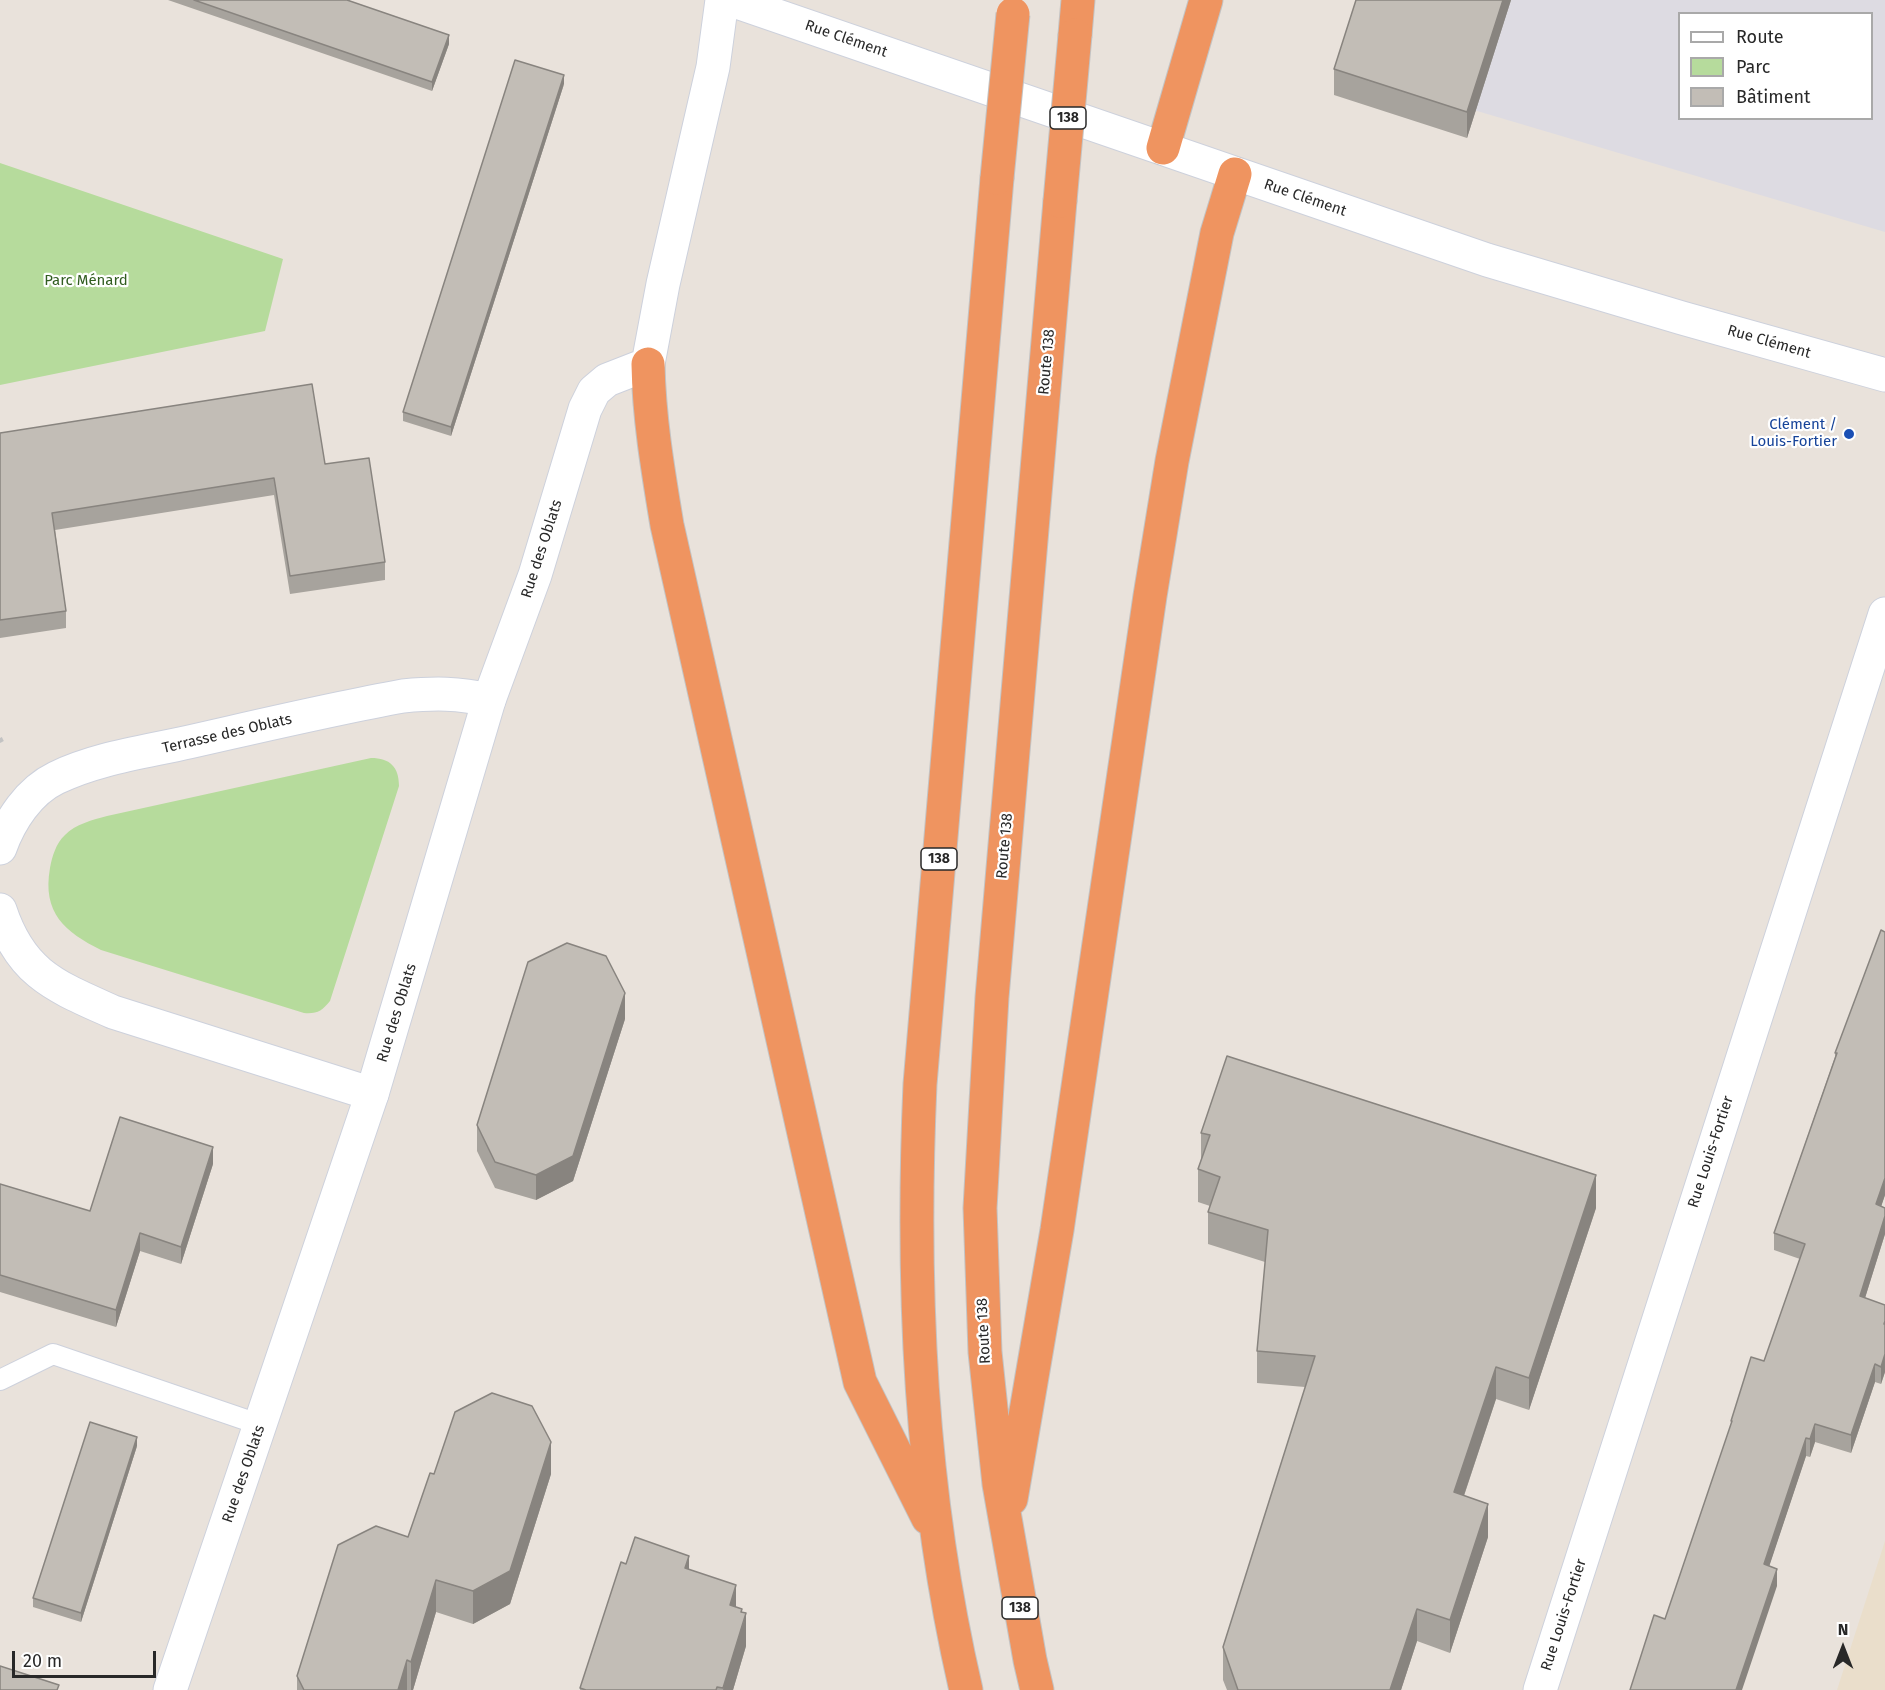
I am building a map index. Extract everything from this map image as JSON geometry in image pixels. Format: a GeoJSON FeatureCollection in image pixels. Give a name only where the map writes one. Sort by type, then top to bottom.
{"type":"FeatureCollection","features":[{"type":"Feature","properties":{"kind":"highway","name":"Route 138"},"geometry":{"type":"LineString","coordinates":[[1037,1690],[999,1484],[985,1352],[980,1208],[992,997],[1078,0]]}},
{"type":"Feature","properties":{"kind":"highway"},"geometry":{"type":"LineString","coordinates":[[1163,148],[1206,0]]}},
{"type":"Feature","properties":{"kind":"highway","name":"138"},"geometry":{"type":"LineString","coordinates":[[966,1690],[949,1605],[927,1443],[918,1326],[916,1236],[918,1130],[920,1084],[1013,7]]}},
{"type":"Feature","properties":{"kind":"highway"},"geometry":{"type":"LineString","coordinates":[[1006,1525],[1057,1230],[1107,880],[1170,472],[1212,254],[1235,174]]}},
{"type":"Feature","properties":{"kind":"highway"},"geometry":{"type":"LineString","coordinates":[[648,364],[652,429],[667,525],[860,1382],[940,1541]]}},
{"type":"Feature","properties":{"kind":"street"},"geometry":{"type":"LineString","coordinates":[[648,364],[663,284],[713,67],[722,0]]}},
{"type":"Feature","properties":{"kind":"street","name":"Rue Clément"},"geometry":{"type":"LineString","coordinates":[[731,0],[1487,260],[1885,375]]}},
{"type":"Feature","properties":{"kind":"street","name":"Rue des Oblats"},"geometry":{"type":"LineString","coordinates":[[170,1690],[372,1094],[460,804],[489,700],[535,575],[585,409],[594,391],[607,380],[648,364]]}},
{"type":"Feature","properties":{"kind":"street","name":"Rue Louis-Fortier"},"geometry":{"type":"LineString","coordinates":[[1540,1690],[1885,614]]}},
{"type":"Feature","properties":{"kind":"street","name":"Terrasse des Oblats"},"geometry":{"type":"LineString","coordinates":[[0,848],[6,830],[36,793],[55,778],[108,760],[403,696],[460,694],[489,700]]}},
{"type":"Feature","properties":{"kind":"street"},"geometry":{"type":"LineString","coordinates":[[0,910],[7,932],[24,957],[46,979],[77,996],[113,1012],[372,1094]]}},
{"type":"Feature","properties":{"kind":"lane"},"geometry":{"type":"LineString","coordinates":[[0,1380],[53,1354],[261,1425]]}},
{"type":"Feature","properties":{"kind":"shaded area"},"geometry":{"type":"Polygon","coordinates":[[[1365,0],[1885,0],[1885,232],[1339,70],[1365,0]]]}},
{"type":"Feature","properties":{"kind":"shaded area"},"geometry":{"type":"Polygon","coordinates":[[[1885,1541],[1885,1690],[1837,1690],[1885,1541]]]}},
{"type":"Feature","properties":{"kind":"green space","name":"Parc Ménard"},"geometry":{"type":"Polygon","coordinates":[[[0,163],[283,259],[265,331],[0,385],[0,163]]]}},
{"type":"Feature","properties":{"kind":"green space"},"geometry":{"type":"Polygon","coordinates":[[[378,758],[392,765],[399,779],[399,786],[330,1001],[319,1011],[304,1013],[101,950],[67,928],[53,909],[48,884],[53,855],[62,838],[79,825],[107,816],[378,758]]]}},
{"type":"Feature","properties":{"kind":"building"},"geometry":{"type":"Polygon","coordinates":[[[194,0],[347,0],[449,35],[432,82],[194,0]]]}},
{"type":"Feature","properties":{"kind":"building"},"geometry":{"type":"Polygon","coordinates":[[[1356,0],[1503,0],[1467,112],[1334,69],[1356,0]]]}},
{"type":"Feature","properties":{"kind":"building"},"geometry":{"type":"Polygon","coordinates":[[[515,60],[564,75],[451,427],[403,412],[515,60]]]}},
{"type":"Feature","properties":{"kind":"building"},"geometry":{"type":"Polygon","coordinates":[[[312,384],[325,464],[369,458],[385,562],[290,576],[274,478],[52,513],[66,611],[0,620],[0,433],[312,384]]]}},
{"type":"Feature","properties":{"kind":"building"},"geometry":{"type":"Polygon","coordinates":[[[1881,930],[1885,932],[1885,1178],[1876,1204],[1885,1208],[1885,1216],[1860,1296],[1885,1305],[1885,1354],[1881,1367],[1875,1364],[1851,1435],[1815,1424],[1810,1439],[1806,1438],[1764,1564],[1777,1569],[1736,1690],[1630,1690],[1654,1615],[1665,1619],[1732,1421],[1751,1357],[1764,1361],[1805,1244],[1774,1233],[1837,1053],[1835,1053],[1881,930]]]}},
{"type":"Feature","properties":{"kind":"building"},"geometry":{"type":"Polygon","coordinates":[[[567,943],[606,956],[625,993],[573,1156],[536,1175],[495,1162],[477,1125],[528,962],[567,943]]]}},
{"type":"Feature","properties":{"kind":"building"},"geometry":{"type":"Polygon","coordinates":[[[1227,1056],[1596,1175],[1529,1378],[1496,1367],[1454,1492],[1488,1504],[1450,1620],[1417,1609],[1390,1690],[1238,1690],[1223,1647],[1315,1356],[1257,1351],[1268,1230],[1208,1212],[1220,1177],[1198,1169],[1210,1135],[1201,1133],[1227,1056]]]}},
{"type":"Feature","properties":{"kind":"building"},"geometry":{"type":"Polygon","coordinates":[[[120,1117],[213,1147],[181,1247],[140,1233],[116,1310],[0,1275],[0,1184],[90,1211],[120,1117]]]}},
{"type":"Feature","properties":{"kind":"building"},"geometry":{"type":"Polygon","coordinates":[[[492,1393],[532,1406],[551,1442],[510,1571],[473,1591],[436,1580],[411,1662],[407,1660],[398,1690],[304,1690],[297,1676],[338,1545],[376,1526],[408,1537],[430,1473],[434,1474],[455,1412],[492,1393]]]}},
{"type":"Feature","properties":{"kind":"building"},"geometry":{"type":"Polygon","coordinates":[[[90,1422],[137,1437],[81,1613],[33,1598],[90,1422]]]}},
{"type":"Feature","properties":{"kind":"building"},"geometry":{"type":"Polygon","coordinates":[[[635,1537],[689,1556],[685,1568],[736,1585],[730,1605],[746,1613],[723,1688],[717,1687],[716,1690],[586,1690],[580,1688],[621,1562],[626,1564],[635,1537]]]}},
{"type":"Feature","properties":{"kind":"building"},"geometry":{"type":"Polygon","coordinates":[[[0,1666],[59,1685],[57,1690],[0,1690],[0,1666]]]}},
{"type":"Feature","properties":{"kind":"place","name":"Clément / Louis-Fortier"},"geometry":{"type":"Point","coordinates":[1849,434]}}]}
